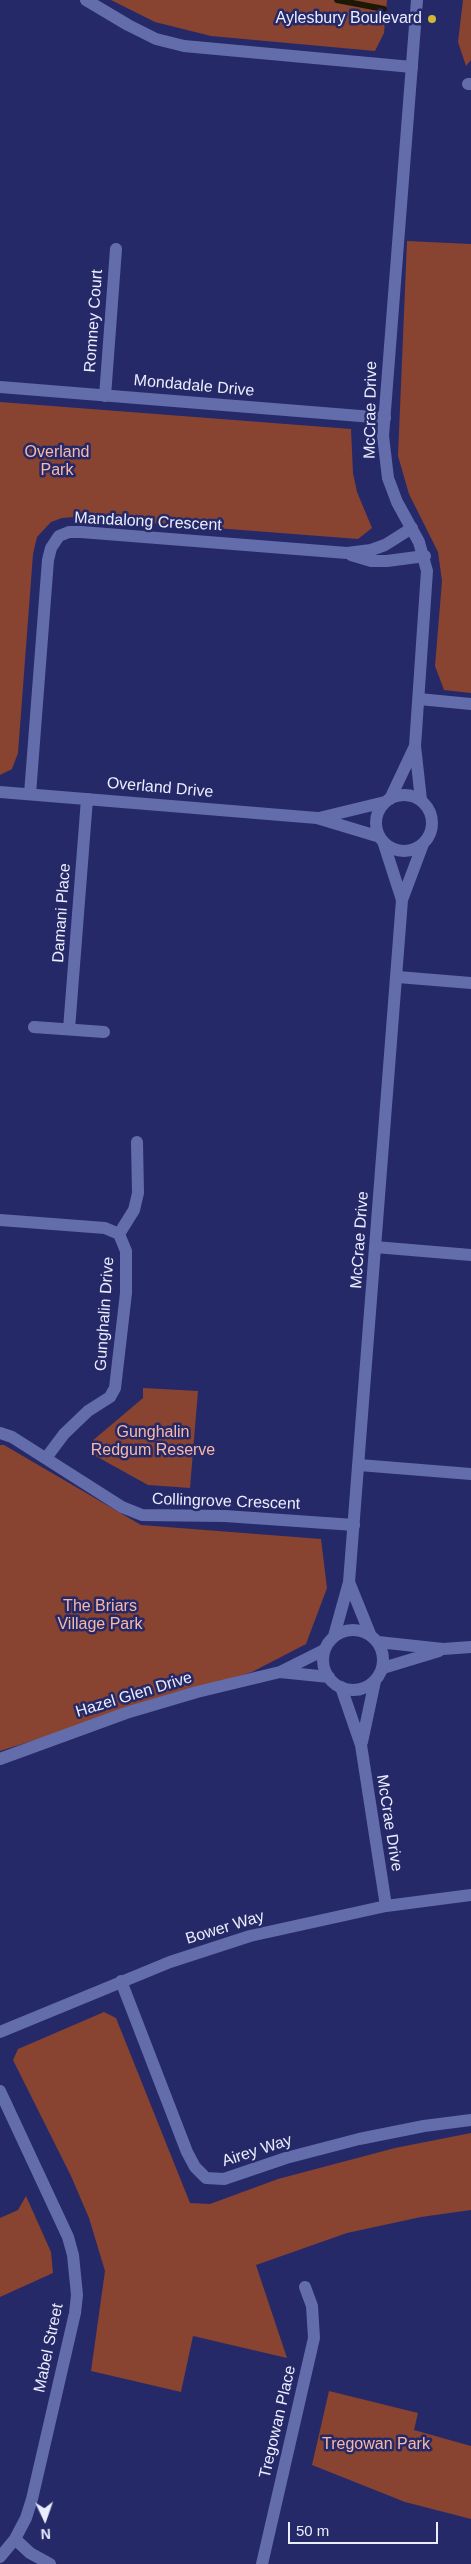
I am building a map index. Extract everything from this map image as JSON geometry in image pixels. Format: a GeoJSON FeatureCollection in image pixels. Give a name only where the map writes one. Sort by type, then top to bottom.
{"type":"FeatureCollection","features":[{"type":"Feature","properties":{"kind":"street"},"geometry":{"type":"LineString","coordinates":[[86,0],[156,39],[184,46],[412,67]]}},
{"type":"Feature","properties":{"kind":"street","name":"McCrae Drive"},"geometry":{"type":"LineString","coordinates":[[417,0],[383,436],[388,478],[397,502],[425,556],[427,594],[415,746],[421,800]]}},
{"type":"Feature","properties":{"kind":"street","name":"Romney Court"},"geometry":{"type":"LineString","coordinates":[[105,396],[116,249]]}},
{"type":"Feature","properties":{"kind":"street","name":"Mondadale Drive"},"geometry":{"type":"LineString","coordinates":[[0,388],[385,418]]}},
{"type":"Feature","properties":{"kind":"street","name":"Mandalong Crescent"},"geometry":{"type":"LineString","coordinates":[[30,794],[47,566],[51,548],[59,536],[69,532],[81,532],[347,553],[371,550],[385,545],[412,528]]}},
{"type":"Feature","properties":{"kind":"street","name":"Mandalong Crescent"},"geometry":{"type":"LineString","coordinates":[[347,553],[371,560],[387,561],[425,556]]}},
{"type":"Feature","properties":{"kind":"street"},"geometry":{"type":"LineString","coordinates":[[419,700],[471,704]]}},
{"type":"Feature","properties":{"kind":"street","name":"McCrae Drive"},"geometry":{"type":"LineString","coordinates":[[388,800],[415,746]]}},
{"type":"Feature","properties":{"kind":"street","name":"Overland Drive"},"geometry":{"type":"LineString","coordinates":[[0,792],[316,818],[381,839]]}},
{"type":"Feature","properties":{"kind":"street"},"geometry":{"type":"LineString","coordinates":[[406,795],[421,800],[428,808],[432,827],[429,836],[422,844],[406,851],[398,850],[381,839],[376,819],[388,800],[406,795]]}},
{"type":"Feature","properties":{"kind":"street","name":"Damani Place"},"geometry":{"type":"LineString","coordinates":[[69,1029],[87,799]]}},
{"type":"Feature","properties":{"kind":"street","name":"Overland Drive"},"geometry":{"type":"LineString","coordinates":[[316,818],[388,800]]}},
{"type":"Feature","properties":{"kind":"street","name":"McCrae Drive"},"geometry":{"type":"LineString","coordinates":[[381,839],[402,900]]}},
{"type":"Feature","properties":{"kind":"street","name":"McCrae Drive"},"geometry":{"type":"LineString","coordinates":[[334,1636],[349,1582],[398,977],[402,900],[422,844]]}},
{"type":"Feature","properties":{"kind":"street"},"geometry":{"type":"LineString","coordinates":[[398,977],[471,983]]}},
{"type":"Feature","properties":{"kind":"street"},"geometry":{"type":"LineString","coordinates":[[34,1026],[104,1032]]}},
{"type":"Feature","properties":{"kind":"street","name":"Gunghalin Drive"},"geometry":{"type":"LineString","coordinates":[[119,1234],[134,1210],[138,1193],[137,1142]]}},
{"type":"Feature","properties":{"kind":"street","name":"Gunghalin Drive"},"geometry":{"type":"LineString","coordinates":[[0,1220],[105,1228],[119,1234],[124,1242],[127,1262],[119,1367],[115,1388],[110,1397],[88,1411],[64,1434],[46,1458]]}},
{"type":"Feature","properties":{"kind":"street"},"geometry":{"type":"LineString","coordinates":[[376,1247],[471,1255]]}},
{"type":"Feature","properties":{"kind":"street","name":"Collingrove Crescent"},"geometry":{"type":"LineString","coordinates":[[0,1433],[12,1437],[122,1507],[142,1515],[225,1516],[354,1525]]}},
{"type":"Feature","properties":{"kind":"street"},"geometry":{"type":"LineString","coordinates":[[359,1466],[471,1474]]}},
{"type":"Feature","properties":{"kind":"street","name":"McCrae Drive"},"geometry":{"type":"LineString","coordinates":[[349,1582],[374,1638]]}},
{"type":"Feature","properties":{"kind":"street"},"geometry":{"type":"LineString","coordinates":[[374,1638],[382,1650],[383,1668],[375,1681],[359,1690],[341,1687],[328,1677],[323,1660],[324,1650],[334,1636],[351,1629],[374,1638],[443,1649],[471,1647]]}},
{"type":"Feature","properties":{"kind":"street"},"geometry":{"type":"LineString","coordinates":[[383,1668],[443,1649]]}},
{"type":"Feature","properties":{"kind":"street","name":"Hazel Glen Drive"},"geometry":{"type":"LineString","coordinates":[[0,1759],[126,1713],[197,1692],[280,1672],[324,1650]]}},
{"type":"Feature","properties":{"kind":"street","name":"Hazel Glen Drive"},"geometry":{"type":"LineString","coordinates":[[280,1672],[328,1677]]}},
{"type":"Feature","properties":{"kind":"street","name":"McCrae Drive"},"geometry":{"type":"LineString","coordinates":[[361,1745],[375,1681]]}},
{"type":"Feature","properties":{"kind":"street","name":"McCrae Drive"},"geometry":{"type":"LineString","coordinates":[[341,1687],[361,1745],[386,1906]]}},
{"type":"Feature","properties":{"kind":"street","name":"Bower Way"},"geometry":{"type":"LineString","coordinates":[[0,2032],[170,1962],[250,1936],[386,1906],[471,1895]]}},
{"type":"Feature","properties":{"kind":"street","name":"Airey Way"},"geometry":{"type":"LineString","coordinates":[[121,1981],[187,2152],[195,2167],[206,2178],[224,2179],[286,2158],[359,2139],[424,2126],[471,2120]]}},
{"type":"Feature","properties":{"kind":"street","name":"Mabel Street"},"geometry":{"type":"LineString","coordinates":[[0,2091],[68,2238],[73,2256],[77,2295],[75,2314],[32,2499],[26,2518],[15,2539],[0,2556]]}},
{"type":"Feature","properties":{"kind":"street","name":"Tregowan Place"},"geometry":{"type":"LineString","coordinates":[[262,2564],[314,2338],[312,2306],[305,2287]]}},
{"type":"Feature","properties":{"kind":"street"},"geometry":{"type":"LineString","coordinates":[[15,2539],[30,2553],[50,2564]]}},
{"type":"Feature","properties":{"kind":"green space"},"geometry":{"type":"Polygon","coordinates":[[[111,0],[387,0],[384,33],[375,51],[211,36],[155,22],[111,0]]]}},
{"type":"Feature","properties":{"kind":"green space"},"geometry":{"type":"Polygon","coordinates":[[[463,0],[471,0],[471,60],[466,66],[458,42],[463,0]]]}},
{"type":"Feature","properties":{"kind":"green space"},"geometry":{"type":"Polygon","coordinates":[[[407,241],[471,244],[471,693],[444,690],[435,666],[442,581],[438,552],[409,494],[398,456],[407,241]]]}},
{"type":"Feature","properties":{"kind":"green space","name":"Overland Park"},"geometry":{"type":"Polygon","coordinates":[[[0,402],[351,429],[353,473],[357,492],[372,528],[358,539],[73,517],[51,522],[37,537],[33,554],[18,753],[12,769],[0,775],[0,402]]]}},
{"type":"Feature","properties":{"kind":"green space","name":"Gunghalin Redgum Reserve"},"geometry":{"type":"Polygon","coordinates":[[[143,1388],[198,1391],[190,1488],[148,1485],[92,1454],[91,1442],[143,1398],[143,1388]]]}},
{"type":"Feature","properties":{"kind":"green space","name":"The Briars Village Park"},"geometry":{"type":"Polygon","coordinates":[[[0,1445],[4,1445],[141,1525],[321,1539],[327,1588],[306,1644],[252,1672],[0,1751],[0,1445]]]}},
{"type":"Feature","properties":{"kind":"green space"},"geometry":{"type":"Polygon","coordinates":[[[104,2012],[116,2018],[190,2203],[210,2204],[278,2179],[395,2148],[471,2133],[471,2210],[421,2217],[347,2233],[256,2265],[287,2358],[193,2336],[181,2392],[91,2371],[105,2271],[89,2218],[71,2176],[13,2060],[18,2049],[104,2012]]]}},
{"type":"Feature","properties":{"kind":"green space"},"geometry":{"type":"Polygon","coordinates":[[[26,2196],[51,2252],[53,2273],[0,2297],[0,2218],[18,2210],[26,2196]]]}},
{"type":"Feature","properties":{"kind":"green space","name":"Tregowan Park"},"geometry":{"type":"Polygon","coordinates":[[[329,2391],[418,2413],[414,2430],[471,2446],[471,2519],[405,2502],[312,2465],[329,2391]]]}},
{"type":"Feature","properties":{"kind":"waterway"},"geometry":{"type":"LineString","coordinates":[[337,0],[384,9]]}},
{"type":"Feature","properties":{"kind":"place","name":"Aylesbury Boulevard"},"geometry":{"type":"Point","coordinates":[432,19]}}]}
